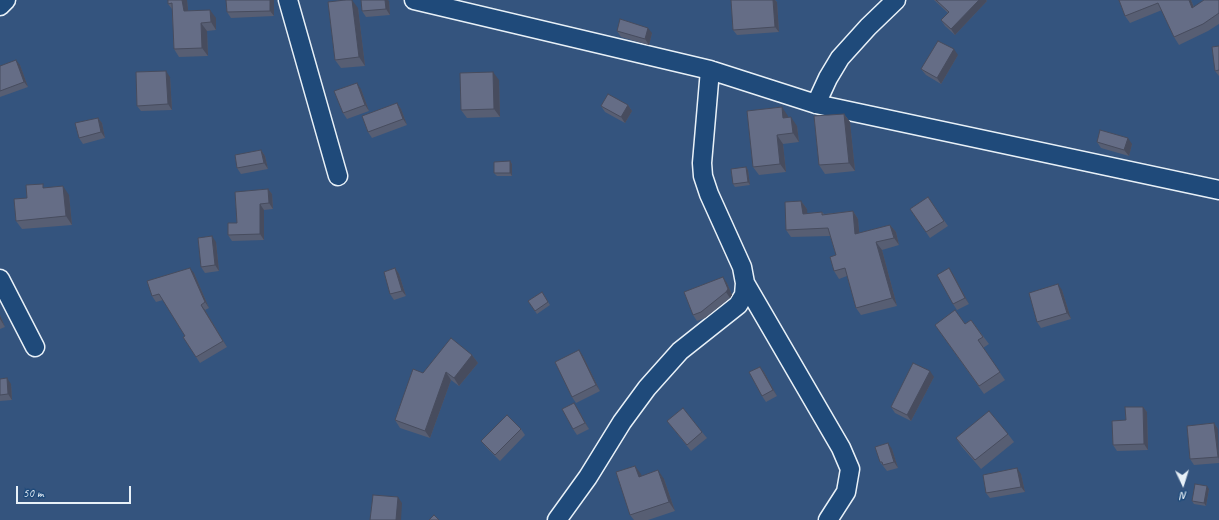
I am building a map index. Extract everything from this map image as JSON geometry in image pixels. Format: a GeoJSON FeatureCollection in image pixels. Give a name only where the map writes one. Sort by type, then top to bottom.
{"type":"FeatureCollection","features":[{"type":"Feature","properties":{"kind":"street"},"geometry":{"type":"LineString","coordinates":[[0,6],[6,0]]}},
{"type":"Feature","properties":{"kind":"street"},"geometry":{"type":"LineString","coordinates":[[288,0],[338,176]]}},
{"type":"Feature","properties":{"kind":"street"},"geometry":{"type":"LineString","coordinates":[[414,0],[710,70],[816,104],[1219,190]]}},
{"type":"Feature","properties":{"kind":"street"},"geometry":{"type":"LineString","coordinates":[[816,104],[828,78],[840,58],[868,27],[896,0]]}},
{"type":"Feature","properties":{"kind":"street"},"geometry":{"type":"LineString","coordinates":[[557,520],[588,477],[622,422],[647,388],[680,351],[738,305],[744,295],[745,283],[742,267],[709,194],[703,176],[702,163],[710,70]]}},
{"type":"Feature","properties":{"kind":"street"},"geometry":{"type":"LineString","coordinates":[[0,279],[35,347]]}},
{"type":"Feature","properties":{"kind":"street"},"geometry":{"type":"LineString","coordinates":[[745,283],[841,448],[850,470],[846,492],[828,520]]}},
{"type":"Feature","properties":{"kind":"building"},"geometry":{"type":"Polygon","coordinates":[[[168,0],[182,0],[184,11],[210,10],[211,22],[201,23],[202,48],[174,49],[172,3],[168,4],[168,0]]]}},
{"type":"Feature","properties":{"kind":"building"},"geometry":{"type":"Polygon","coordinates":[[[226,0],[270,0],[270,11],[227,12],[226,0]]]}},
{"type":"Feature","properties":{"kind":"building"},"geometry":{"type":"Polygon","coordinates":[[[352,0],[359,57],[335,60],[328,2],[352,0]]]}},
{"type":"Feature","properties":{"kind":"building"},"geometry":{"type":"Polygon","coordinates":[[[361,0],[385,0],[386,9],[362,11],[361,0]]]}},
{"type":"Feature","properties":{"kind":"building"},"geometry":{"type":"Polygon","coordinates":[[[731,0],[773,0],[775,27],[733,30],[731,0]]]}},
{"type":"Feature","properties":{"kind":"building"},"geometry":{"type":"Polygon","coordinates":[[[936,0],[979,0],[951,29],[941,20],[949,12],[936,0]]]}},
{"type":"Feature","properties":{"kind":"building"},"geometry":{"type":"Polygon","coordinates":[[[1119,0],[1189,0],[1192,8],[1204,0],[1219,0],[1219,13],[1203,24],[1174,37],[1158,3],[1125,16],[1119,0]]]}},
{"type":"Feature","properties":{"kind":"building"},"geometry":{"type":"Polygon","coordinates":[[[620,19],[648,28],[645,39],[617,31],[620,19]]]}},
{"type":"Feature","properties":{"kind":"building"},"geometry":{"type":"Polygon","coordinates":[[[938,41],[954,49],[937,78],[921,69],[938,41]]]}},
{"type":"Feature","properties":{"kind":"building"},"geometry":{"type":"Polygon","coordinates":[[[1219,46],[1219,70],[1215,71],[1212,47],[1219,46]]]}},
{"type":"Feature","properties":{"kind":"building"},"geometry":{"type":"Polygon","coordinates":[[[16,60],[24,82],[0,91],[0,66],[16,60]]]}},
{"type":"Feature","properties":{"kind":"building"},"geometry":{"type":"Polygon","coordinates":[[[166,71],[168,104],[137,106],[136,72],[166,71]]]}},
{"type":"Feature","properties":{"kind":"building"},"geometry":{"type":"Polygon","coordinates":[[[493,72],[494,109],[461,110],[460,73],[493,72]]]}},
{"type":"Feature","properties":{"kind":"building"},"geometry":{"type":"Polygon","coordinates":[[[357,83],[365,105],[343,113],[334,91],[357,83]]]}},
{"type":"Feature","properties":{"kind":"building"},"geometry":{"type":"Polygon","coordinates":[[[608,94],[628,105],[621,117],[601,106],[608,94]]]}},
{"type":"Feature","properties":{"kind":"building"},"geometry":{"type":"Polygon","coordinates":[[[397,103],[403,119],[368,132],[362,116],[397,103]]]}},
{"type":"Feature","properties":{"kind":"building"},"geometry":{"type":"Polygon","coordinates":[[[782,107],[783,118],[791,117],[793,133],[777,135],[780,164],[753,167],[747,111],[782,107]]]}},
{"type":"Feature","properties":{"kind":"building"},"geometry":{"type":"Polygon","coordinates":[[[844,114],[849,163],[819,165],[814,116],[844,114]]]}},
{"type":"Feature","properties":{"kind":"building"},"geometry":{"type":"Polygon","coordinates":[[[98,118],[101,132],[79,138],[75,123],[98,118]]]}},
{"type":"Feature","properties":{"kind":"building"},"geometry":{"type":"Polygon","coordinates":[[[1100,130],[1128,138],[1124,150],[1097,142],[1100,130]]]}},
{"type":"Feature","properties":{"kind":"building"},"geometry":{"type":"Polygon","coordinates":[[[261,150],[264,163],[237,168],[235,155],[261,150]]]}},
{"type":"Feature","properties":{"kind":"building"},"geometry":{"type":"Polygon","coordinates":[[[510,161],[510,173],[494,173],[494,162],[510,161]]]}},
{"type":"Feature","properties":{"kind":"building"},"geometry":{"type":"Polygon","coordinates":[[[746,167],[748,182],[733,184],[731,169],[746,167]]]}},
{"type":"Feature","properties":{"kind":"building"},"geometry":{"type":"Polygon","coordinates":[[[43,184],[43,188],[63,186],[66,216],[16,221],[14,199],[27,198],[26,185],[43,184]]]}},
{"type":"Feature","properties":{"kind":"building"},"geometry":{"type":"Polygon","coordinates":[[[268,189],[269,203],[260,204],[260,234],[228,235],[228,223],[237,223],[235,192],[268,189]]]}},
{"type":"Feature","properties":{"kind":"building"},"geometry":{"type":"Polygon","coordinates":[[[928,197],[944,221],[926,232],[910,209],[928,197]]]}},
{"type":"Feature","properties":{"kind":"building"},"geometry":{"type":"Polygon","coordinates":[[[801,201],[803,214],[822,212],[822,215],[853,211],[855,234],[890,225],[894,238],[876,242],[892,298],[856,308],[845,268],[834,271],[830,257],[836,255],[828,228],[786,230],[785,202],[801,201]]]}},
{"type":"Feature","properties":{"kind":"building"},"geometry":{"type":"Polygon","coordinates":[[[212,236],[215,265],[201,267],[198,238],[212,236]]]}},
{"type":"Feature","properties":{"kind":"building"},"geometry":{"type":"Polygon","coordinates":[[[190,268],[205,302],[201,305],[223,341],[196,357],[159,294],[152,296],[147,281],[190,268]]]}},
{"type":"Feature","properties":{"kind":"building"},"geometry":{"type":"Polygon","coordinates":[[[395,268],[402,291],[390,294],[384,272],[395,268]]]}},
{"type":"Feature","properties":{"kind":"building"},"geometry":{"type":"Polygon","coordinates":[[[949,268],[965,298],[953,304],[937,275],[949,268]]]}},
{"type":"Feature","properties":{"kind":"building"},"geometry":{"type":"Polygon","coordinates":[[[723,277],[728,289],[726,292],[701,312],[693,315],[684,292],[723,277]]]}},
{"type":"Feature","properties":{"kind":"building"},"geometry":{"type":"Polygon","coordinates":[[[1058,284],[1067,313],[1037,322],[1029,293],[1058,284]]]}},
{"type":"Feature","properties":{"kind":"building"},"geometry":{"type":"Polygon","coordinates":[[[542,292],[548,302],[535,311],[528,301],[542,292]]]}},
{"type":"Feature","properties":{"kind":"building"},"geometry":{"type":"Polygon","coordinates":[[[955,310],[965,324],[971,320],[983,337],[978,340],[1000,372],[979,386],[935,325],[955,310]]]}},
{"type":"Feature","properties":{"kind":"building"},"geometry":{"type":"Polygon","coordinates":[[[451,338],[472,355],[454,378],[446,372],[425,431],[395,420],[413,369],[423,373],[451,338]]]}},
{"type":"Feature","properties":{"kind":"building"},"geometry":{"type":"Polygon","coordinates":[[[579,350],[596,385],[572,397],[555,362],[579,350]]]}},
{"type":"Feature","properties":{"kind":"building"},"geometry":{"type":"Polygon","coordinates":[[[913,363],[930,371],[907,415],[891,407],[913,363]]]}},
{"type":"Feature","properties":{"kind":"building"},"geometry":{"type":"Polygon","coordinates":[[[760,367],[773,390],[762,396],[749,372],[760,367]]]}},
{"type":"Feature","properties":{"kind":"building"},"geometry":{"type":"Polygon","coordinates":[[[7,378],[8,394],[0,395],[0,379],[7,378]]]}},
{"type":"Feature","properties":{"kind":"building"},"geometry":{"type":"Polygon","coordinates":[[[574,403],[585,423],[573,429],[562,409],[574,403]]]}},
{"type":"Feature","properties":{"kind":"building"},"geometry":{"type":"Polygon","coordinates":[[[1125,407],[1143,407],[1144,444],[1113,445],[1112,421],[1126,420],[1125,407]]]}},
{"type":"Feature","properties":{"kind":"building"},"geometry":{"type":"Polygon","coordinates":[[[683,408],[702,432],[687,445],[667,421],[683,408]]]}},
{"type":"Feature","properties":{"kind":"building"},"geometry":{"type":"Polygon","coordinates":[[[989,411],[1008,434],[975,460],[956,438],[989,411]]]}},
{"type":"Feature","properties":{"kind":"building"},"geometry":{"type":"Polygon","coordinates":[[[507,415],[521,429],[495,455],[481,441],[507,415]]]}},
{"type":"Feature","properties":{"kind":"building"},"geometry":{"type":"Polygon","coordinates":[[[1214,423],[1218,457],[1190,459],[1187,426],[1214,423]]]}},
{"type":"Feature","properties":{"kind":"building"},"geometry":{"type":"Polygon","coordinates":[[[888,443],[894,462],[883,465],[882,462],[880,462],[875,447],[888,443]]]}},
{"type":"Feature","properties":{"kind":"building"},"geometry":{"type":"Polygon","coordinates":[[[635,466],[639,477],[658,470],[669,502],[630,515],[616,472],[635,466]]]}},
{"type":"Feature","properties":{"kind":"building"},"geometry":{"type":"Polygon","coordinates":[[[1017,468],[1021,487],[986,493],[983,475],[1017,468]]]}},
{"type":"Feature","properties":{"kind":"building"},"geometry":{"type":"Polygon","coordinates":[[[1195,484],[1207,486],[1204,503],[1192,501],[1195,484]]]}},
{"type":"Feature","properties":{"kind":"building"},"geometry":{"type":"Polygon","coordinates":[[[373,495],[398,497],[396,520],[370,520],[373,495]]]}},
{"type":"Feature","properties":{"kind":"building"},"geometry":{"type":"Polygon","coordinates":[[[434,515],[439,520],[429,520],[434,515]]]}}]}
